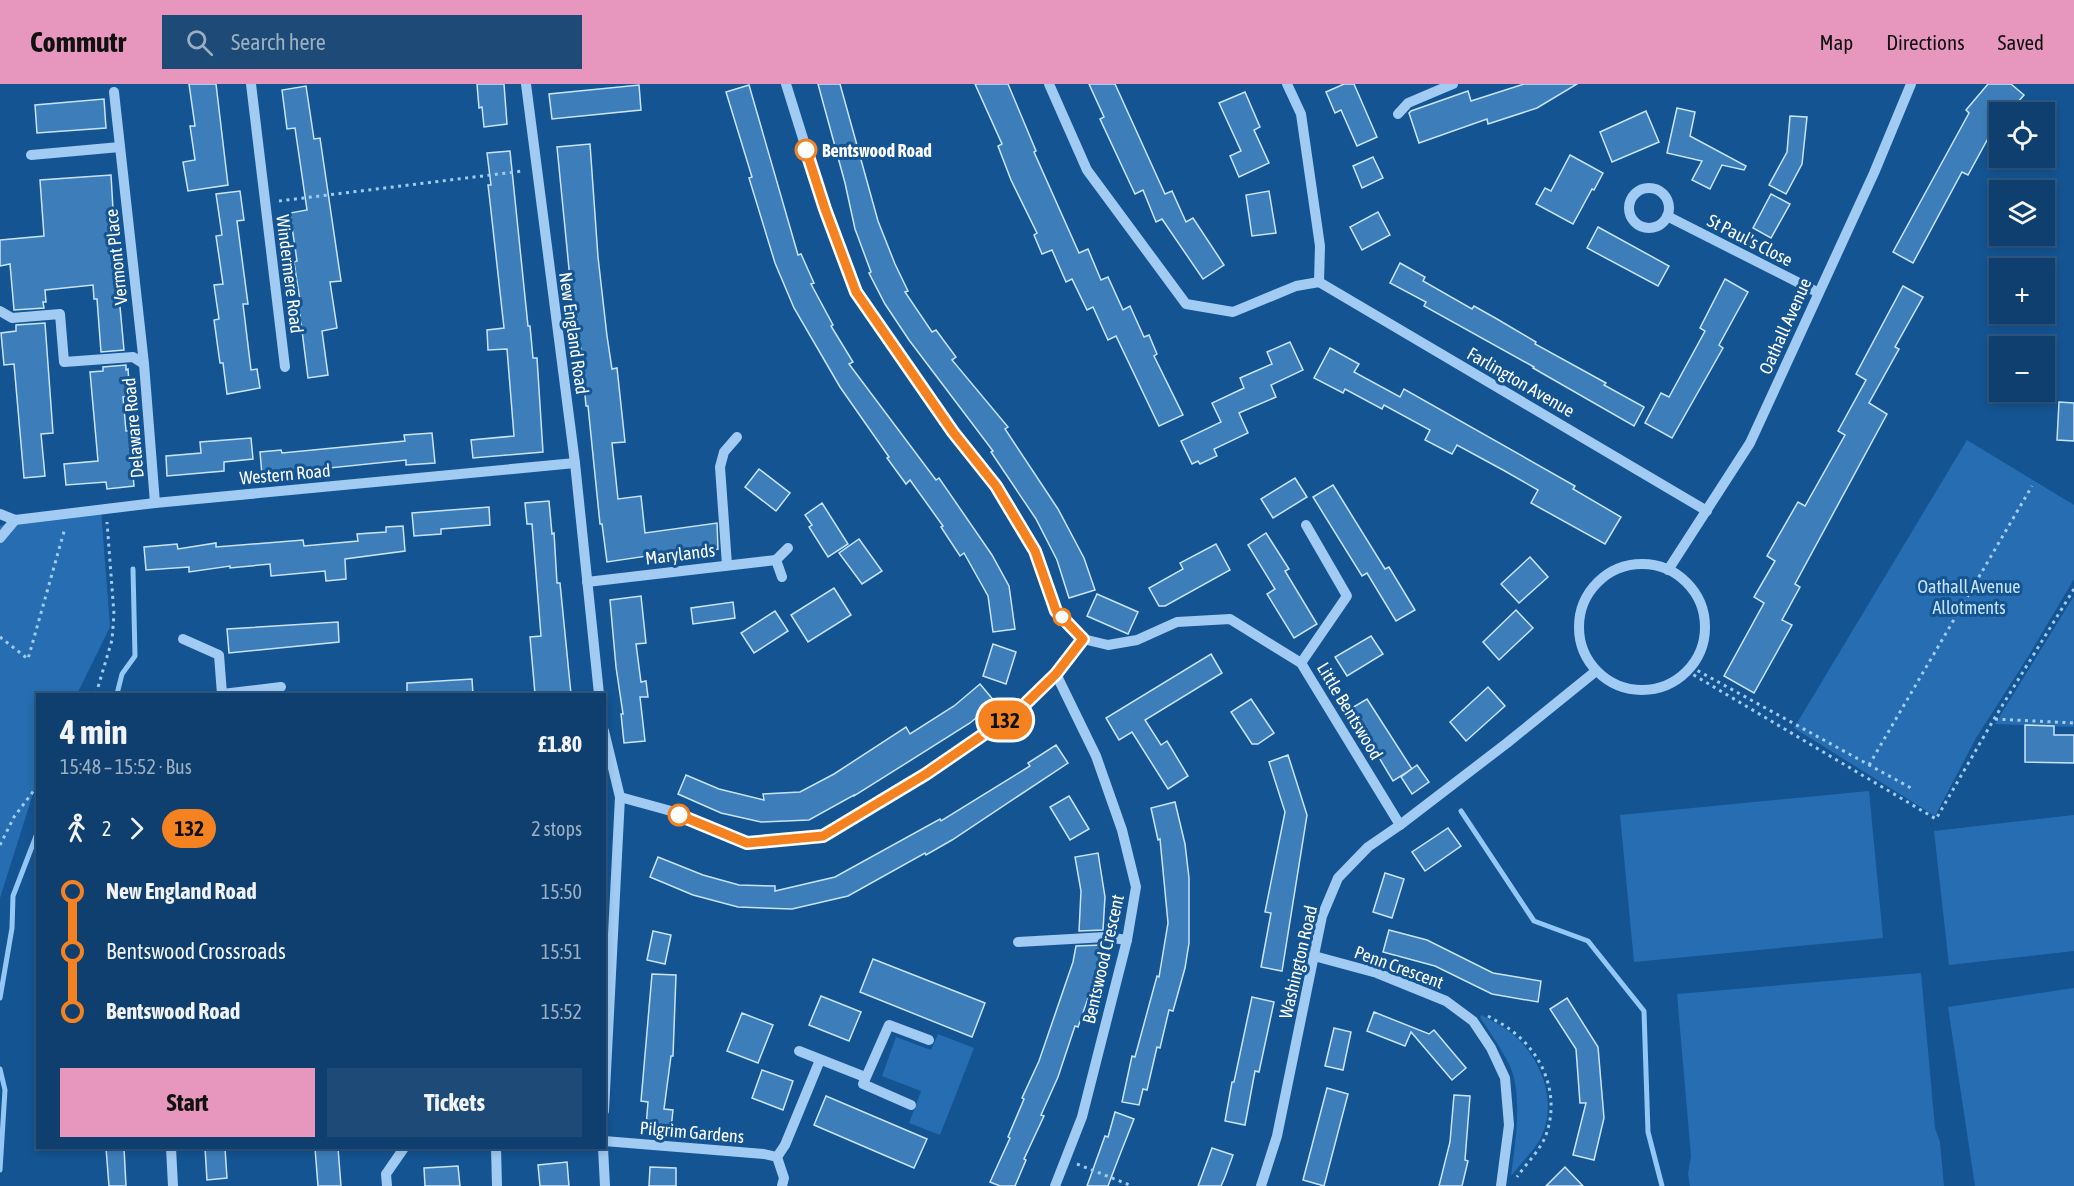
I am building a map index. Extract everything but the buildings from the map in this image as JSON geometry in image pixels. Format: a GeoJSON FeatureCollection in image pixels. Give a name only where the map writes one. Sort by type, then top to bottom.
{"type":"FeatureCollection","features":[{"type":"Feature","properties":{"kind":"street","name":"Windermere Road"},"geometry":{"type":"LineString","coordinates":[[250,84],[285,367]]}},
{"type":"Feature","properties":{"kind":"street","name":"New England Road"},"geometry":{"type":"LineString","coordinates":[[526,84],[575,463],[599,693]]}},
{"type":"Feature","properties":{"kind":"street"},"geometry":{"type":"LineString","coordinates":[[620,797],[671,811],[747,843],[823,836],[926,774],[1019,710],[1056,674],[1083,639],[1056,611],[1035,551],[996,486],[953,432],[856,292],[825,209],[786,84]]}},
{"type":"Feature","properties":{"kind":"street"},"geometry":{"type":"LineString","coordinates":[[1050,84],[1087,170],[1186,304],[1233,312],[1296,286],[1319,282],[1320,246],[1300,114],[1287,84]]}},
{"type":"Feature","properties":{"kind":"street"},"geometry":{"type":"LineString","coordinates":[[1398,114],[1408,103],[1453,84]]}},
{"type":"Feature","properties":{"kind":"street","name":"Oathall Avenue"},"geometry":{"type":"LineString","coordinates":[[1668,570],[1750,443],[1817,292],[1874,173],[1911,84]]}},
{"type":"Feature","properties":{"kind":"street","name":"Vermont Place"},"geometry":{"type":"LineString","coordinates":[[114,92],[144,364]]}},
{"type":"Feature","properties":{"kind":"street"},"geometry":{"type":"LineString","coordinates":[[31,155],[120,147]]}},
{"type":"Feature","properties":{"kind":"street","name":"St Paul's Close"},"geometry":{"type":"LineString","coordinates":[[1668,216],[1817,292]]}},
{"type":"Feature","properties":{"kind":"street","name":"Farlington Avenue"},"geometry":{"type":"LineString","coordinates":[[1319,282],[1707,511]]}},
{"type":"Feature","properties":{"kind":"street","name":"Delaware Road"},"geometry":{"type":"LineString","coordinates":[[0,311],[12,318],[60,314],[64,362],[133,357],[144,364],[155,503]]}},
{"type":"Feature","properties":{"kind":"street"},"geometry":{"type":"LineString","coordinates":[[727,565],[720,467],[724,452],[737,437]]}},
{"type":"Feature","properties":{"kind":"street","name":"Western Road"},"geometry":{"type":"LineString","coordinates":[[0,514],[15,520],[155,503],[575,463]]}},
{"type":"Feature","properties":{"kind":"street"},"geometry":{"type":"LineString","coordinates":[[0,538],[15,520]]}},
{"type":"Feature","properties":{"kind":"street"},"geometry":{"type":"LineString","coordinates":[[1301,663],[1347,596],[1306,525]]}},
{"type":"Feature","properties":{"kind":"street"},"geometry":{"type":"LineString","coordinates":[[782,577],[776,560],[788,548]]}},
{"type":"Feature","properties":{"kind":"street","name":"Marylands"},"geometry":{"type":"LineString","coordinates":[[587,582],[776,560]]}},
{"type":"Feature","properties":{"kind":"street"},"geometry":{"type":"LineString","coordinates":[[1647,564],[1668,570],[1685,581],[1697,597],[1704,616],[1704,636],[1698,655],[1683,676],[1670,684],[1651,690],[1631,689],[1612,683],[1596,671],[1584,653],[1579,632],[1581,610],[1590,590],[1606,575],[1626,566],[1647,564]]}},
{"type":"Feature","properties":{"kind":"street","name":"Little Bentswood"},"geometry":{"type":"LineString","coordinates":[[1083,639],[1108,645],[1137,639],[1177,622],[1230,619],[1301,663],[1400,825]]}},
{"type":"Feature","properties":{"kind":"street"},"geometry":{"type":"LineString","coordinates":[[183,639],[219,655],[222,693]]}},
{"type":"Feature","properties":{"kind":"street","name":"Washington Road"},"geometry":{"type":"LineString","coordinates":[[1261,1186],[1277,1136],[1322,916],[1338,878],[1368,847],[1556,705],[1596,671]]}},
{"type":"Feature","properties":{"kind":"street","name":"Bentswood Crescent"},"geometry":{"type":"LineString","coordinates":[[1055,1186],[1082,1117],[1127,940],[1136,887],[1122,830],[1096,756],[1056,674]]}},
{"type":"Feature","properties":{"kind":"street"},"geometry":{"type":"LineString","coordinates":[[230,693],[281,687]]}},
{"type":"Feature","properties":{"kind":"street"},"geometry":{"type":"LineString","coordinates":[[606,739],[620,797],[609,947],[606,1045]]}},
{"type":"Feature","properties":{"kind":"street"},"geometry":{"type":"LineString","coordinates":[[1018,942],[1106,937],[1127,940]]}},
{"type":"Feature","properties":{"kind":"street","name":"Penn Crescent"},"geometry":{"type":"LineString","coordinates":[[1314,956],[1377,973],[1446,1001],[1473,1021],[1491,1048],[1505,1078],[1509,1125],[1501,1185]]}},
{"type":"Feature","properties":{"kind":"street"},"geometry":{"type":"LineString","coordinates":[[911,1105],[863,1084],[889,1025],[929,1040]]}},
{"type":"Feature","properties":{"kind":"street"},"geometry":{"type":"LineString","coordinates":[[799,1051],[865,1077]]}},
{"type":"Feature","properties":{"kind":"street"},"geometry":{"type":"LineString","coordinates":[[782,1186],[784,1179],[777,1157],[820,1060]]}},
{"type":"Feature","properties":{"kind":"street","name":"Pilgrim Gardens"},"geometry":{"type":"LineString","coordinates":[[606,1141],[777,1157]]}},
{"type":"Feature","properties":{"kind":"street"},"geometry":{"type":"LineString","coordinates":[[171,1149],[173,1186]]}},
{"type":"Feature","properties":{"kind":"street"},"geometry":{"type":"LineString","coordinates":[[387,1186],[386,1174],[403,1149]]}},
{"type":"Feature","properties":{"kind":"street"},"geometry":{"type":"LineString","coordinates":[[496,1149],[497,1186]]}},
{"type":"Feature","properties":{"kind":"street"},"geometry":{"type":"LineString","coordinates":[[603,1149],[605,1186]]}},
{"type":"Feature","properties":{"kind":"path"},"geometry":{"type":"LineString","coordinates":[[265,202],[537,169]]}},
{"type":"Feature","properties":{"kind":"path"},"geometry":{"type":"LineString","coordinates":[[1869,765],[2032,486]]}},
{"type":"Feature","properties":{"kind":"path"},"geometry":{"type":"LineString","coordinates":[[96,693],[112,640],[114,614],[106,508]]}},
{"type":"Feature","properties":{"kind":"path"},"geometry":{"type":"LineString","coordinates":[[0,637],[28,659],[69,513]]}},
{"type":"Feature","properties":{"kind":"path"},"geometry":{"type":"LineString","coordinates":[[1689,669],[1936,819],[2074,589]]}},
{"type":"Feature","properties":{"kind":"path"},"geometry":{"type":"LineString","coordinates":[[1689,669],[1911,788]]}},
{"type":"Feature","properties":{"kind":"path"},"geometry":{"type":"LineString","coordinates":[[1994,719],[2074,723]]}},
{"type":"Feature","properties":{"kind":"path"},"geometry":{"type":"LineString","coordinates":[[0,845],[14,818],[36,788]]}},
{"type":"Feature","properties":{"kind":"path"},"geometry":{"type":"LineString","coordinates":[[1473,1021],[1482,1012],[1512,1031],[1534,1052],[1548,1078],[1552,1111],[1545,1137],[1512,1184],[1501,1185]]}},
{"type":"Feature","properties":{"kind":"path"},"geometry":{"type":"LineString","coordinates":[[1067,1160],[1132,1186]]}},
{"type":"Feature","properties":{"kind":"green space","name":"Oathall Avenue Allotments"},"geometry":{"type":"Polygon","coordinates":[[[1967,440],[2074,505],[2074,579],[1976,738],[1935,816],[1794,728],[1967,440]]]}},
{"type":"Feature","properties":{"kind":"green space"},"geometry":{"type":"Polygon","coordinates":[[[101,509],[110,627],[77,693],[36,693],[36,784],[0,898],[0,526],[15,520],[101,509]]]}},
{"type":"Feature","properties":{"kind":"green space"},"geometry":{"type":"Polygon","coordinates":[[[2074,596],[2074,727],[1995,724],[2074,596]]]}},
{"type":"Feature","properties":{"kind":"green space"},"geometry":{"type":"Polygon","coordinates":[[[1869,791],[1883,938],[1634,962],[1620,815],[1869,791]]]}},
{"type":"Feature","properties":{"kind":"green space"},"geometry":{"type":"Polygon","coordinates":[[[2074,815],[2074,951],[1949,965],[1934,831],[2074,815]]]}},
{"type":"Feature","properties":{"kind":"green space"},"geometry":{"type":"Polygon","coordinates":[[[1921,973],[1935,1128],[1940,1142],[1944,1186],[1690,1186],[1688,1174],[1691,1156],[1677,994],[1921,973]]]}},
{"type":"Feature","properties":{"kind":"green space"},"geometry":{"type":"Polygon","coordinates":[[[2074,988],[2074,1186],[1975,1186],[1948,1007],[2074,988]]]}},
{"type":"Feature","properties":{"kind":"green space"},"geometry":{"type":"Polygon","coordinates":[[[1482,1015],[1520,1041],[1537,1065],[1547,1092],[1546,1121],[1540,1140],[1511,1176],[1517,1115],[1514,1078],[1504,1055],[1480,1017],[1482,1015]]]}},
{"type":"Feature","properties":{"kind":"green space"},"geometry":{"type":"Polygon","coordinates":[[[938,1034],[974,1048],[940,1135],[909,1123],[921,1091],[882,1076],[896,1037],[931,1050],[938,1034]]]}},
{"type":"Feature","properties":{"kind":"waterway"},"geometry":{"type":"LineString","coordinates":[[117,693],[122,674],[135,656],[133,569]]}},
{"type":"Feature","properties":{"kind":"waterway"},"geometry":{"type":"LineString","coordinates":[[1461,811],[1534,921],[1588,941],[1644,1011],[1648,1132],[1662,1186]]}},
{"type":"Feature","properties":{"kind":"waterway"},"geometry":{"type":"LineString","coordinates":[[0,998],[12,928],[13,896],[36,836]]}},
{"type":"Feature","properties":{"kind":"waterway"},"geometry":{"type":"LineString","coordinates":[[0,1069],[5,1090],[0,1170]]}},
{"type":"Feature","properties":{"kind":"bus line","name":"132"},"geometry":{"type":"LineString","coordinates":[[679,815],[747,843],[823,836],[926,774],[1019,710],[1056,674],[1083,639],[1056,611],[1035,551],[996,486],[953,432],[856,292],[806,150]]}},
{"type":"Feature","properties":{"kind":"place","name":"Bentswood Road"},"geometry":{"type":"Point","coordinates":[806,150]}}]}
